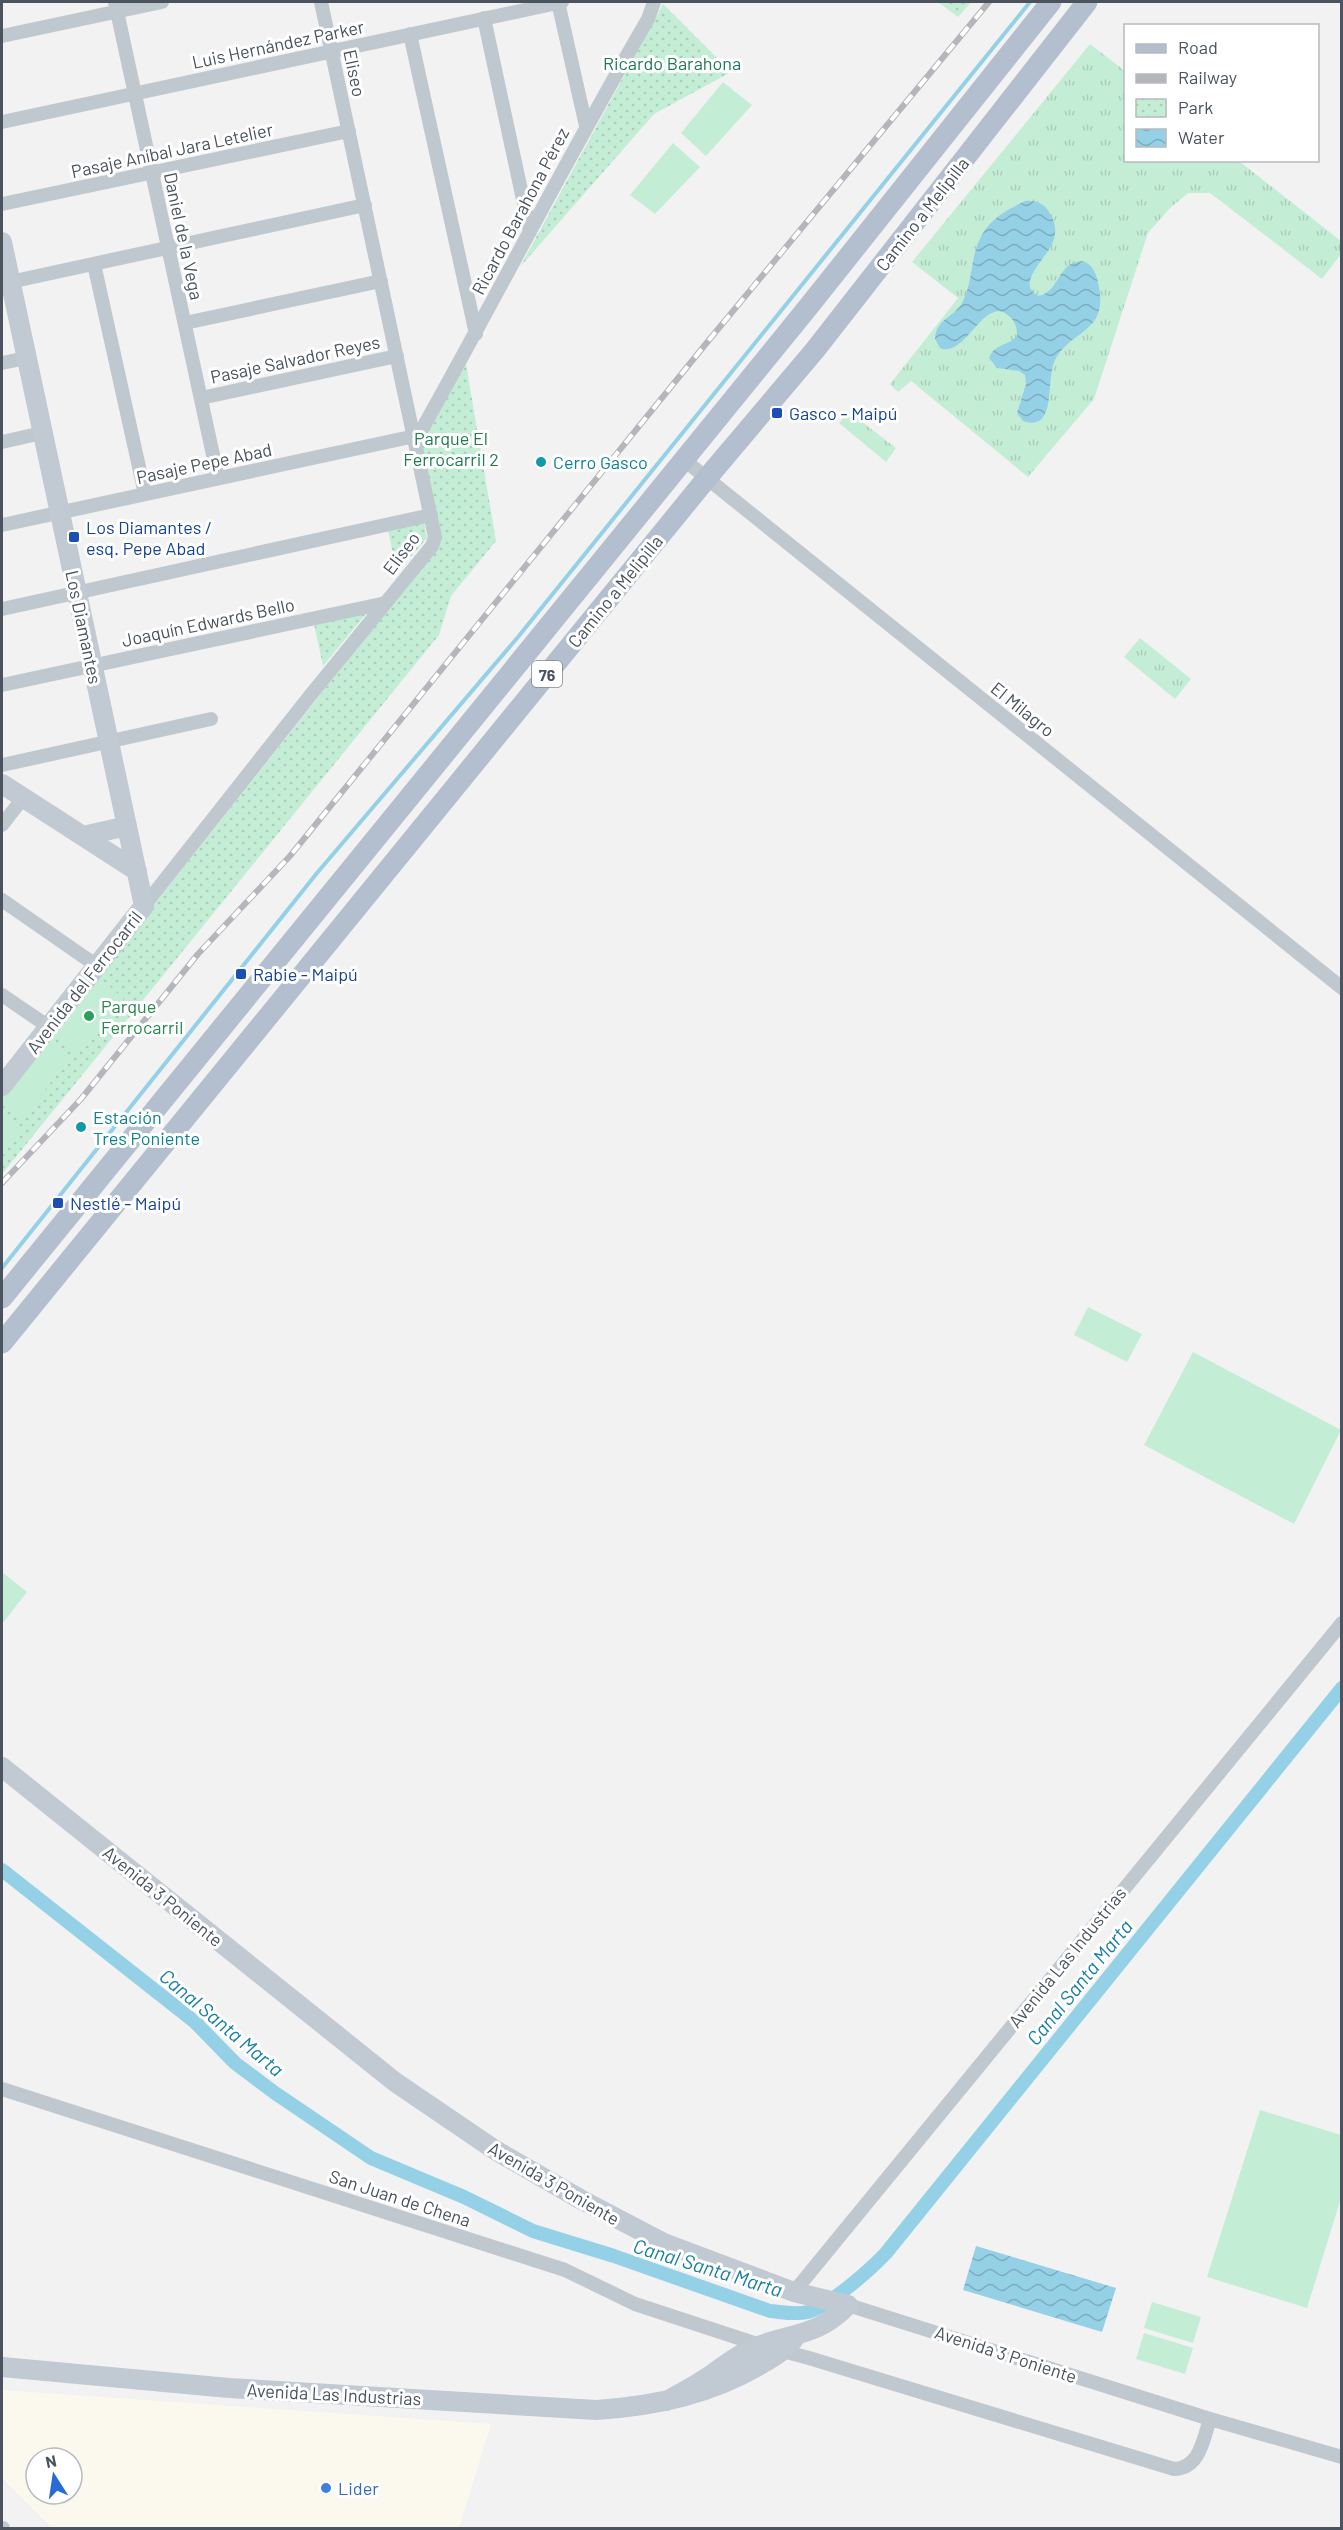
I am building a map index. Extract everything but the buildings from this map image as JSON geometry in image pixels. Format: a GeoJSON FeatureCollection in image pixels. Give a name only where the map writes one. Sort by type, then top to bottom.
{"type":"FeatureCollection","features":[{"type":"Feature","properties":{"kind":"main road","name":"Camino a Melipilla"},"geometry":{"type":"LineString","coordinates":[[2,1298],[399,807],[809,306],[1051,2]]}},
{"type":"Feature","properties":{"kind":"main road","name":"Camino a Melipilla"},"geometry":{"type":"LineString","coordinates":[[2,1343],[707,478],[815,350],[1088,2]]}},
{"type":"Feature","properties":{"kind":"main road"},"geometry":{"type":"LineString","coordinates":[[577,590],[601,609]]}},
{"type":"Feature","properties":{"kind":"main road"},"geometry":{"type":"LineString","coordinates":[[399,807],[423,825]]}},
{"type":"Feature","properties":{"kind":"main road"},"geometry":{"type":"LineString","coordinates":[[321,904],[343,923]]}},
{"type":"Feature","properties":{"kind":"street"},"geometry":{"type":"LineString","coordinates":[[2,36],[116,6],[162,2]]}},
{"type":"Feature","properties":{"kind":"street","name":"Eliseo"},"geometry":{"type":"LineString","coordinates":[[144,906],[432,546],[435,537],[321,2]]}},
{"type":"Feature","properties":{"kind":"street"},"geometry":{"type":"LineString","coordinates":[[560,2],[586,126]]}},
{"type":"Feature","properties":{"kind":"street","name":"Luis Hernández Parker"},"geometry":{"type":"LineString","coordinates":[[2,122],[560,2]]}},
{"type":"Feature","properties":{"kind":"street","name":"Ricardo Barahona Pérez"},"geometry":{"type":"LineString","coordinates":[[415,436],[421,431],[476,334],[586,126],[648,19],[654,2]]}},
{"type":"Feature","properties":{"kind":"street","name":"Daniel de la Vega"},"geometry":{"type":"LineString","coordinates":[[116,6],[218,478]]}},
{"type":"Feature","properties":{"kind":"street"},"geometry":{"type":"LineString","coordinates":[[484,18],[530,232]]}},
{"type":"Feature","properties":{"kind":"street"},"geometry":{"type":"LineString","coordinates":[[410,34],[476,334]]}},
{"type":"Feature","properties":{"kind":"street","name":"Pasaje Aníbal Jara Letelier"},"geometry":{"type":"LineString","coordinates":[[2,204],[349,131]]}},
{"type":"Feature","properties":{"kind":"street"},"geometry":{"type":"LineString","coordinates":[[10,282],[365,205]]}},
{"type":"Feature","properties":{"kind":"street","name":"Los Diamantes"},"geometry":{"type":"LineString","coordinates":[[2,242],[144,906]]}},
{"type":"Feature","properties":{"kind":"street"},"geometry":{"type":"LineString","coordinates":[[94,264],[145,494]]}},
{"type":"Feature","properties":{"kind":"street"},"geometry":{"type":"LineString","coordinates":[[185,323],[381,281]]}},
{"type":"Feature","properties":{"kind":"street","name":"Pasaje Salvador Reyes"},"geometry":{"type":"LineString","coordinates":[[201,398],[397,356]]}},
{"type":"Feature","properties":{"kind":"street"},"geometry":{"type":"LineString","coordinates":[[2,363],[26,358]]}},
{"type":"Feature","properties":{"kind":"street"},"geometry":{"type":"LineString","coordinates":[[2,442],[42,433]]}},
{"type":"Feature","properties":{"kind":"street","name":"Pasaje Pepe Abad"},"geometry":{"type":"LineString","coordinates":[[2,525],[415,436]]}},
{"type":"Feature","properties":{"kind":"street","name":"El Milagro"},"geometry":{"type":"LineString","coordinates":[[683,459],[1341,987]]}},
{"type":"Feature","properties":{"kind":"street"},"geometry":{"type":"LineString","coordinates":[[2,609],[431,515]]}},
{"type":"Feature","properties":{"kind":"street","name":"Joaquín Edwards Bello"},"geometry":{"type":"LineString","coordinates":[[2,685],[386,603]]}},
{"type":"Feature","properties":{"kind":"street"},"geometry":{"type":"LineString","coordinates":[[2,765],[211,718]]}},
{"type":"Feature","properties":{"kind":"street"},"geometry":{"type":"LineString","coordinates":[[2,784],[136,871]]}},
{"type":"Feature","properties":{"kind":"street"},"geometry":{"type":"LineString","coordinates":[[2,825],[23,798]]}},
{"type":"Feature","properties":{"kind":"street"},"geometry":{"type":"LineString","coordinates":[[83,836],[127,826]]}},
{"type":"Feature","properties":{"kind":"street"},"geometry":{"type":"LineString","coordinates":[[2,900],[97,966]]}},
{"type":"Feature","properties":{"kind":"street","name":"Avenida del Ferrocarril"},"geometry":{"type":"LineString","coordinates":[[2,1086],[144,906]]}},
{"type":"Feature","properties":{"kind":"street"},"geometry":{"type":"LineString","coordinates":[[2,995],[49,1027]]}},
{"type":"Feature","properties":{"kind":"street","name":"Avenida Las Industrias"},"geometry":{"type":"LineString","coordinates":[[794,2292],[1341,1623]]}},
{"type":"Feature","properties":{"kind":"street","name":"Avenida 3 Poniente"},"geometry":{"type":"LineString","coordinates":[[2,1767],[395,2082],[495,2150],[580,2199],[664,2243],[794,2292],[843,2303],[1210,2419],[1341,2457]]}},
{"type":"Feature","properties":{"kind":"street","name":"San Juan de Chena"},"geometry":{"type":"LineString","coordinates":[[2,2089],[565,2270],[635,2304],[760,2345],[1174,2469],[1191,2465],[1196,2458],[1210,2419]]}},
{"type":"Feature","properties":{"kind":"street","name":"Avenida Las Industrias"},"geometry":{"type":"LineString","coordinates":[[667,2401],[698,2384],[738,2356],[760,2345],[818,2329],[833,2320],[843,2303]]}},
{"type":"Feature","properties":{"kind":"street","name":"Avenida Las Industrias"},"geometry":{"type":"LineString","coordinates":[[2,2367],[229,2388],[596,2410],[632,2408],[705,2391],[754,2369],[783,2351],[796,2336]]}},
{"type":"Feature","properties":{"kind":"shaded area"},"geometry":{"type":"Polygon","coordinates":[[[2,2390],[491,2424],[459,2528],[52,2528],[30,2506],[84,2506],[84,2446],[24,2446],[24,2500],[2,2478],[2,2390]]]}},
{"type":"Feature","properties":{"kind":"green space"},"geometry":{"type":"Polygon","coordinates":[[[938,2],[971,2],[958,17],[938,2]]]}},
{"type":"Feature","properties":{"kind":"green space","name":"Ricardo Barahona"},"geometry":{"type":"Polygon","coordinates":[[[663,4],[731,72],[654,114],[520,267],[663,4]]]}},
{"type":"Feature","properties":{"kind":"green space"},"geometry":{"type":"Polygon","coordinates":[[[1090,44],[1124,70],[1124,162],[1240,162],[1341,241],[1341,254],[1322,279],[1210,193],[1188,193],[1170,208],[1148,233],[1094,399],[1028,477],[911,381],[898,392],[890,384],[958,298],[912,262],[1090,44]]]}},
{"type":"Feature","properties":{"kind":"green space"},"geometry":{"type":"Polygon","coordinates":[[[723,82],[752,105],[706,156],[681,133],[723,82]]]}},
{"type":"Feature","properties":{"kind":"green space"},"geometry":{"type":"Polygon","coordinates":[[[673,143],[700,167],[655,214],[630,195],[673,143]]]}},
{"type":"Feature","properties":{"kind":"green space","name":"Parque El Ferrocarril 2"},"geometry":{"type":"Polygon","coordinates":[[[466,364],[496,541],[451,596],[439,635],[2,1174],[2,1097],[438,546],[419,441],[466,364]]]}},
{"type":"Feature","properties":{"kind":"green space"},"geometry":{"type":"Polygon","coordinates":[[[849,412],[896,448],[886,462],[839,423],[849,412]]]}},
{"type":"Feature","properties":{"kind":"green space"},"geometry":{"type":"Polygon","coordinates":[[[424,521],[427,538],[397,573],[388,530],[424,521]]]}},
{"type":"Feature","properties":{"kind":"green space"},"geometry":{"type":"Polygon","coordinates":[[[367,613],[323,666],[314,624],[367,613]]]}},
{"type":"Feature","properties":{"kind":"green space"},"geometry":{"type":"Polygon","coordinates":[[[1140,638],[1191,679],[1175,699],[1124,657],[1140,638]]]}},
{"type":"Feature","properties":{"kind":"green space","name":"Parque Ferrocarril"},"geometry":{"type":"Polygon","coordinates":[[[100,978],[124,999],[78,1053],[54,1032],[100,978]]]}},
{"type":"Feature","properties":{"kind":"green space","name":"Parque Ferrocarril"},"geometry":{"type":"Polygon","coordinates":[[[46,1042],[69,1059],[23,1118],[2,1100],[46,1042]]]}},
{"type":"Feature","properties":{"kind":"green space"},"geometry":{"type":"Polygon","coordinates":[[[2,1116],[21,1131],[2,1156],[2,1116]]]}},
{"type":"Feature","properties":{"kind":"green space"},"geometry":{"type":"Polygon","coordinates":[[[1088,1307],[1142,1334],[1127,1362],[1074,1335],[1088,1307]]]}},
{"type":"Feature","properties":{"kind":"green space"},"geometry":{"type":"Polygon","coordinates":[[[1193,1352],[1341,1430],[1294,1524],[1144,1445],[1193,1352]]]}},
{"type":"Feature","properties":{"kind":"green space"},"geometry":{"type":"Polygon","coordinates":[[[2,1572],[27,1592],[2,1624],[2,1572]]]}},
{"type":"Feature","properties":{"kind":"green space"},"geometry":{"type":"Polygon","coordinates":[[[1260,2110],[1341,2135],[1341,2198],[1307,2308],[1207,2277],[1260,2110]]]}},
{"type":"Feature","properties":{"kind":"green space"},"geometry":{"type":"Polygon","coordinates":[[[1152,2302],[1201,2317],[1193,2343],[1144,2328],[1152,2302]]]}},
{"type":"Feature","properties":{"kind":"green space"},"geometry":{"type":"Polygon","coordinates":[[[1144,2333],[1193,2348],[1185,2374],[1136,2359],[1144,2333]]]}},
{"type":"Feature","properties":{"kind":"water"},"geometry":{"type":"Polygon","coordinates":[[[1025,201],[1045,206],[1054,223],[1055,232],[1049,250],[1033,273],[1031,290],[1038,296],[1045,293],[1051,289],[1068,266],[1083,261],[1089,264],[1095,272],[1100,299],[1099,312],[1094,321],[1062,350],[1055,360],[1046,412],[1034,423],[1023,421],[1017,413],[1026,384],[1025,375],[1019,371],[997,368],[989,358],[994,350],[1017,336],[1016,326],[1011,318],[1002,312],[993,312],[959,344],[950,349],[940,348],[935,339],[938,327],[964,299],[982,234],[995,219],[1025,201]]]}},
{"type":"Feature","properties":{"kind":"water"},"geometry":{"type":"Polygon","coordinates":[[[976,2246],[1116,2288],[1102,2332],[963,2290],[976,2246]]]}},
{"type":"Feature","properties":{"kind":"waterway"},"geometry":{"type":"LineString","coordinates":[[2,1268],[317,873],[518,637],[1030,2]]}},
{"type":"Feature","properties":{"kind":"waterway","name":"Canal Santa Marta"},"geometry":{"type":"LineString","coordinates":[[2,1870],[195,2022],[235,2063],[371,2158],[464,2197],[533,2231],[614,2256],[770,2311],[803,2313],[827,2303],[860,2278],[886,2253],[1342,1688]]}},
{"type":"Feature","properties":{"kind":"railway"},"geometry":{"type":"LineString","coordinates":[[2,1183],[81,1099],[198,954],[290,856],[709,340],[989,2]]}},
{"type":"Feature","properties":{"kind":"place","name":"Gasco - Maipú"},"geometry":{"type":"Point","coordinates":[777,413]}},
{"type":"Feature","properties":{"kind":"place","name":"Cerro Gasco"},"geometry":{"type":"Point","coordinates":[541,462]}},
{"type":"Feature","properties":{"kind":"place","name":"Los Diamantes / esq. Pepe Abad"},"geometry":{"type":"Point","coordinates":[74,537]}},
{"type":"Feature","properties":{"kind":"place","name":"Rabie - Maipú"},"geometry":{"type":"Point","coordinates":[241,974]}},
{"type":"Feature","properties":{"kind":"place","name":"Parque Ferrocarril"},"geometry":{"type":"Point","coordinates":[89,1016]}},
{"type":"Feature","properties":{"kind":"place","name":"Estación Tres Poniente"},"geometry":{"type":"Point","coordinates":[81,1127]}},
{"type":"Feature","properties":{"kind":"place","name":"Nestlé - Maipú"},"geometry":{"type":"Point","coordinates":[58,1203]}},
{"type":"Feature","properties":{"kind":"place","name":"Lider"},"geometry":{"type":"Point","coordinates":[326,2488]}}]}
